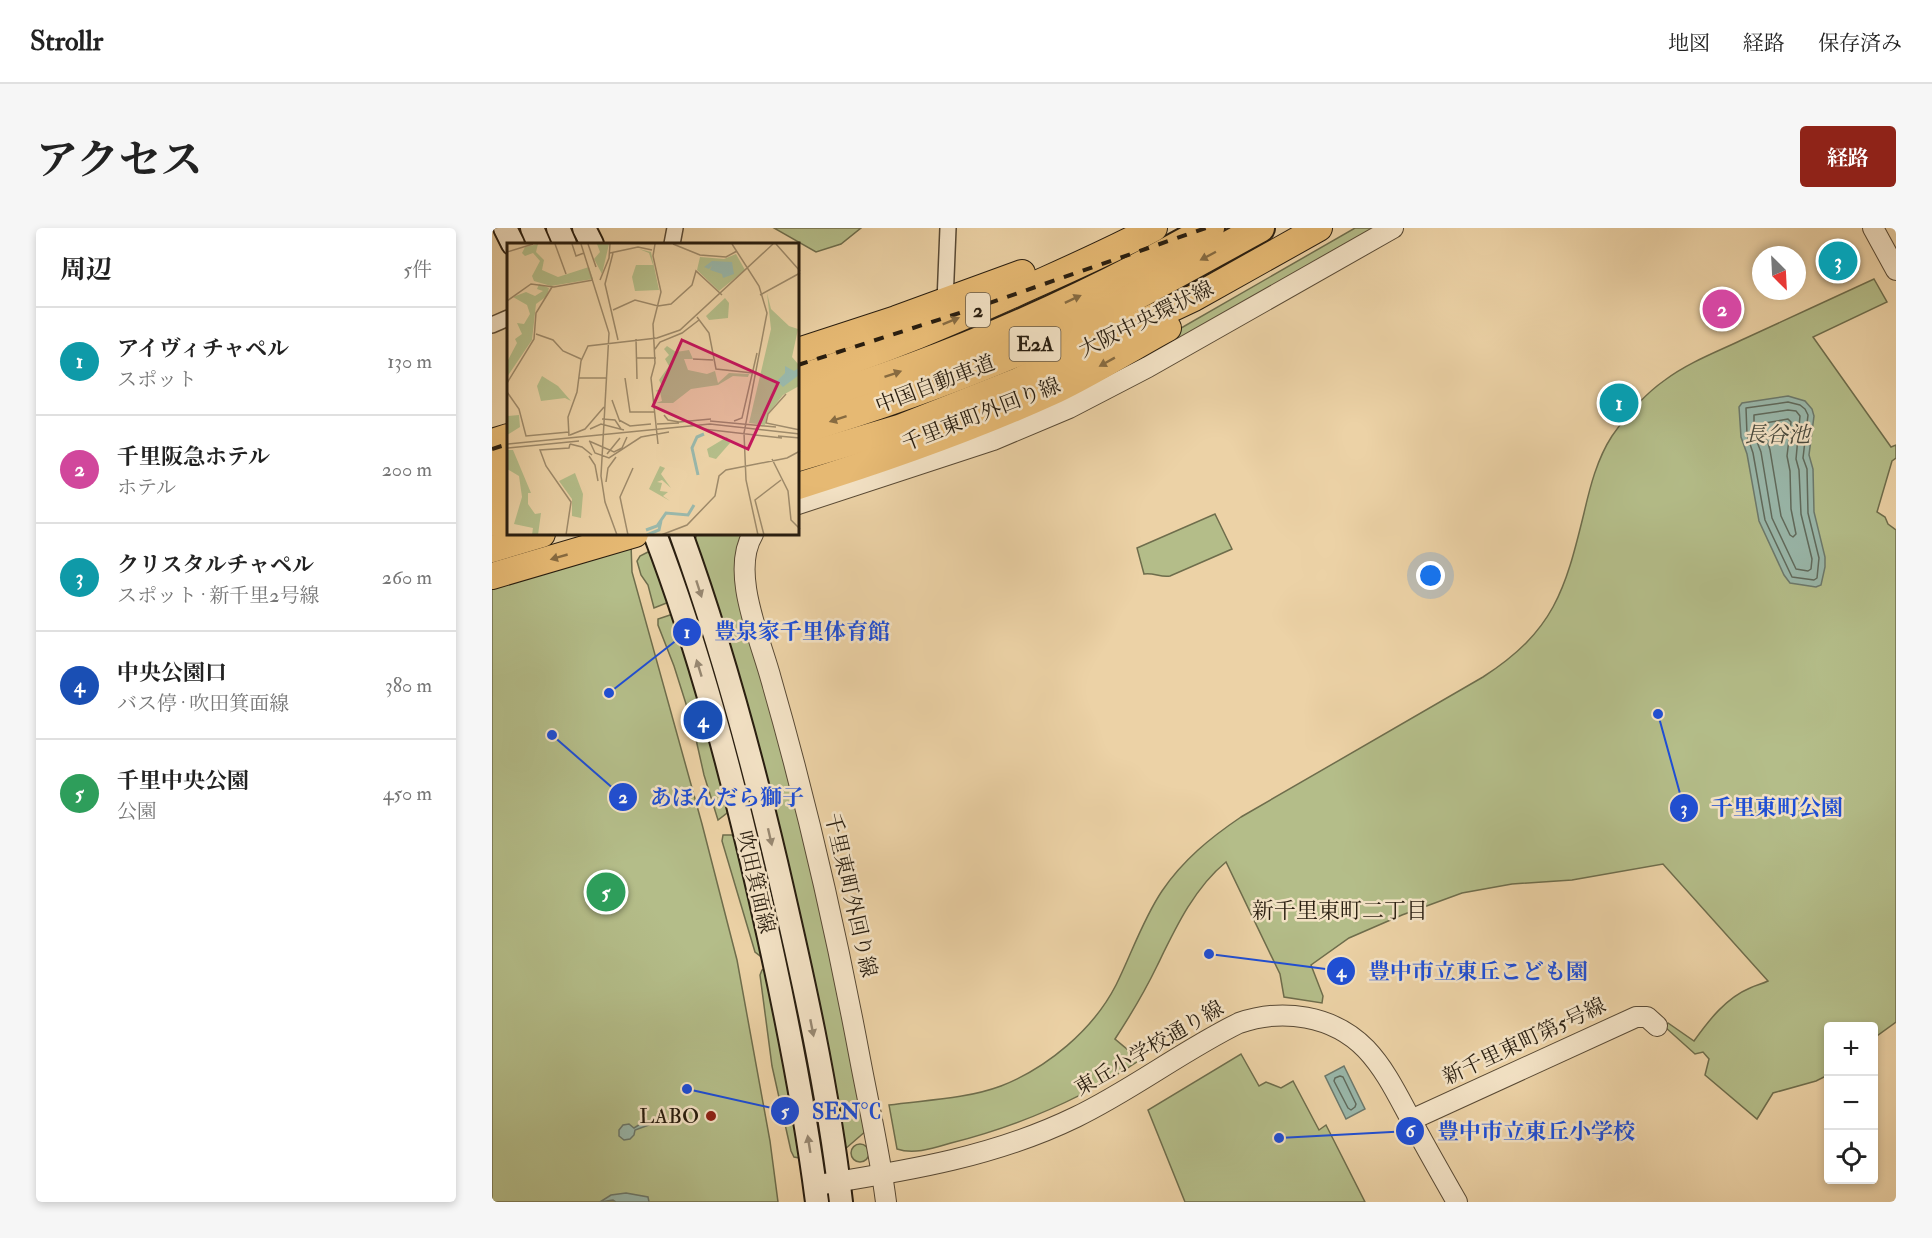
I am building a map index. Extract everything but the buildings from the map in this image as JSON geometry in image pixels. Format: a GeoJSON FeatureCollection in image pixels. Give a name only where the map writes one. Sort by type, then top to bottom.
{"type":"FeatureCollection","features":[{"type":"Feature","properties":{"kind":"highway","name":"中国自動車道"},"geometry":{"type":"LineString","coordinates":[[800,404],[974,343],[1083,294],[1210,228]]}},
{"type":"Feature","properties":{"kind":"highway","name":"中国自動車道"},"geometry":{"type":"LineString","coordinates":[[800,430],[905,397],[1037,344],[1096,316],[1260,228]]}},
{"type":"Feature","properties":{"kind":"highway"},"geometry":{"type":"LineString","coordinates":[[492,495],[507,490]]}},
{"type":"Feature","properties":{"kind":"highway"},"geometry":{"type":"LineString","coordinates":[[492,522],[507,518]]}},
{"type":"Feature","properties":{"kind":"main road"},"geometry":{"type":"LineString","coordinates":[[505,228],[512,243]]}},
{"type":"Feature","properties":{"kind":"main road"},"geometry":{"type":"LineString","coordinates":[[532,228],[539,243]]}},
{"type":"Feature","properties":{"kind":"main road"},"geometry":{"type":"LineString","coordinates":[[558,228],[565,243]]}},
{"type":"Feature","properties":{"kind":"main road"},"geometry":{"type":"LineString","coordinates":[[584,228],[592,243]]}},
{"type":"Feature","properties":{"kind":"main road"},"geometry":{"type":"LineString","coordinates":[[800,350],[945,302],[1096,244],[1153,228]]}},
{"type":"Feature","properties":{"kind":"main road","name":"2"},"geometry":{"type":"LineString","coordinates":[[800,377],[895,344],[980,310],[1153,228]]}},
{"type":"Feature","properties":{"kind":"main road","name":"大阪中央環状線"},"geometry":{"type":"LineString","coordinates":[[800,457],[899,428],[1018,381],[1194,298],[1319,228]]}},
{"type":"Feature","properties":{"kind":"main road"},"geometry":{"type":"LineString","coordinates":[[800,485],[971,426],[1058,389],[1183,320],[1242,271]]}},
{"type":"Feature","properties":{"kind":"main road"},"geometry":{"type":"LineString","coordinates":[[492,442],[507,437]]}},
{"type":"Feature","properties":{"kind":"main road"},"geometry":{"type":"LineString","coordinates":[[492,468],[507,463]]}},
{"type":"Feature","properties":{"kind":"main road"},"geometry":{"type":"LineString","coordinates":[[492,549],[535,536]]}},
{"type":"Feature","properties":{"kind":"main road"},"geometry":{"type":"LineString","coordinates":[[492,576],[628,536]]}},
{"type":"Feature","properties":{"kind":"main road","name":"吹田箕面線"},"geometry":{"type":"LineString","coordinates":[[656,536],[704,685],[742,820],[777,974],[801,1098],[816,1194]]}},
{"type":"Feature","properties":{"kind":"main road","name":"吹田箕面線"},"geometry":{"type":"LineString","coordinates":[[682,536],[724,666],[765,813],[800,968],[840,1192]]}},
{"type":"Feature","properties":{"kind":"street"},"geometry":{"type":"LineString","coordinates":[[672,243],[675,228]]}},
{"type":"Feature","properties":{"kind":"street"},"geometry":{"type":"LineString","coordinates":[[945,302],[948,228]]}},
{"type":"Feature","properties":{"kind":"street","name":"千里東町外回り線"},"geometry":{"type":"LineString","coordinates":[[800,503],[993,440],[1069,408],[1148,367],[1393,228]]}},
{"type":"Feature","properties":{"kind":"street"},"geometry":{"type":"LineString","coordinates":[[1873,228],[1896,270]]}},
{"type":"Feature","properties":{"kind":"street"},"geometry":{"type":"LineString","coordinates":[[492,325],[507,318]]}},
{"type":"Feature","properties":{"kind":"street","name":"千里東町外回り線"},"geometry":{"type":"LineString","coordinates":[[752,536],[746,548],[743,566],[747,594],[790,745],[827,892],[883,1174],[886,1202]]}},
{"type":"Feature","properties":{"kind":"street","name":"東丘小学校通り線"},"geometry":{"type":"LineString","coordinates":[[816,1194],[840,1192],[883,1174],[951,1162],[1028,1138],[1086,1112],[1226,1029],[1265,1016],[1286,1016],[1307,1018],[1344,1032],[1361,1045],[1377,1062],[1457,1202]]}},
{"type":"Feature","properties":{"kind":"street","name":"新千里東町第5号線"},"geometry":{"type":"LineString","coordinates":[[1411,1120],[1636,1017],[1647,1017],[1657,1026]]}},
{"type":"Feature","properties":{"kind":"green space"},"geometry":{"type":"Polygon","coordinates":[[[774,228],[861,228],[841,244],[816,252],[774,228]]]}},
{"type":"Feature","properties":{"kind":"green space"},"geometry":{"type":"Polygon","coordinates":[[[1355,228],[1381,228],[1129,371],[967,434],[1169,335],[1355,228]]]}},
{"type":"Feature","properties":{"kind":"green space"},"geometry":{"type":"Polygon","coordinates":[[[1874,279],[1887,302],[1813,337],[1891,447],[1896,445],[1896,458],[1892,461],[1877,512],[1885,517],[1888,524],[1896,530],[1896,1022],[1878,1035],[1878,1022],[1824,1022],[1824,1077],[1773,1093],[1757,1119],[1705,1075],[1709,1059],[1703,1052],[1695,1054],[1665,1027],[1668,1023],[1694,1041],[1712,1018],[1733,998],[1741,992],[1768,981],[1663,864],[1572,880],[1512,884],[1462,893],[1402,915],[1349,938],[1311,965],[1323,996],[1322,1003],[1284,997],[1280,974],[1226,862],[1204,884],[1186,910],[1142,994],[1115,1039],[1140,1060],[1072,1099],[1025,1120],[931,1149],[904,1151],[897,1149],[889,1105],[960,1096],[1001,1086],[1052,1058],[1082,1032],[1106,1002],[1116,985],[1143,925],[1162,891],[1179,869],[1208,841],[1241,817],[1483,677],[1526,643],[1553,607],[1562,587],[1598,464],[1612,436],[1650,392],[1694,362],[1874,279]]]}},
{"type":"Feature","properties":{"kind":"green space"},"geometry":{"type":"Polygon","coordinates":[[[1215,514],[1232,549],[1170,576],[1144,574],[1137,548],[1215,514]]]}},
{"type":"Feature","properties":{"kind":"green space"},"geometry":{"type":"Polygon","coordinates":[[[696,536],[742,536],[735,571],[793,779],[867,1130],[844,1150],[694,543],[696,536]]]}},
{"type":"Feature","properties":{"kind":"green space"},"geometry":{"type":"Polygon","coordinates":[[[631,544],[632,572],[737,960],[770,1141],[778,1202],[492,1202],[492,583],[631,544]]]}},
{"type":"Feature","properties":{"kind":"green space"},"geometry":{"type":"Polygon","coordinates":[[[648,552],[654,557],[669,602],[654,608],[648,585],[641,575],[637,561],[640,556],[648,552]]]}},
{"type":"Feature","properties":{"kind":"green space"},"geometry":{"type":"Polygon","coordinates":[[[673,614],[703,708],[700,709],[700,720],[709,733],[728,805],[727,813],[718,820],[704,775],[693,726],[658,625],[658,619],[673,614]]]}},
{"type":"Feature","properties":{"kind":"green space"},"geometry":{"type":"Polygon","coordinates":[[[723,835],[732,835],[740,843],[764,959],[755,952],[722,841],[723,835]]]}},
{"type":"Feature","properties":{"kind":"green space"},"geometry":{"type":"Polygon","coordinates":[[[766,864],[799,1007],[824,1154],[819,1155],[762,867],[766,864]]]}},
{"type":"Feature","properties":{"kind":"green space"},"geometry":{"type":"Polygon","coordinates":[[[767,967],[800,1158],[794,1157],[791,1151],[772,1066],[760,975],[767,967]]]}},
{"type":"Feature","properties":{"kind":"green space"},"geometry":{"type":"Polygon","coordinates":[[[1241,1054],[1259,1086],[1266,1082],[1281,1088],[1293,1081],[1319,1130],[1326,1125],[1365,1202],[1185,1202],[1148,1110],[1241,1054]]]}},
{"type":"Feature","properties":{"kind":"green space"},"geometry":{"type":"Polygon","coordinates":[[[856,1144],[864,1144],[869,1149],[867,1160],[856,1162],[851,1157],[851,1149],[856,1144]]]}},
{"type":"Feature","properties":{"kind":"water","name":"長谷池"},"geometry":{"type":"Polygon","coordinates":[[[1788,396],[1805,401],[1812,409],[1814,416],[1809,455],[1813,469],[1814,512],[1825,557],[1821,585],[1816,587],[1790,583],[1784,575],[1759,521],[1747,454],[1741,437],[1739,407],[1742,403],[1788,396]]]}},
{"type":"Feature","properties":{"kind":"water"},"geometry":{"type":"Polygon","coordinates":[[[1344,1066],[1365,1109],[1346,1119],[1325,1076],[1344,1066]]]}},
{"type":"Feature","properties":{"kind":"water"},"geometry":{"type":"Polygon","coordinates":[[[645,1121],[649,1125],[635,1130],[630,1139],[624,1140],[619,1136],[619,1130],[623,1125],[629,1124],[634,1128],[645,1121]]]}},
{"type":"Feature","properties":{"kind":"water"},"geometry":{"type":"Polygon","coordinates":[[[626,1193],[648,1197],[649,1202],[616,1202],[613,1200],[600,1202],[611,1195],[626,1193]]]}},
{"type":"Feature","properties":{"kind":"railway"},"geometry":{"type":"LineString","coordinates":[[800,364],[972,309],[1206,228]]}},
{"type":"Feature","properties":{"kind":"railway"},"geometry":{"type":"LineString","coordinates":[[492,449],[507,444]]}},
{"type":"Feature","properties":{"kind":"place","name":"クリスタルチャペル"},"geometry":{"type":"Point","coordinates":[1838,261]}},
{"type":"Feature","properties":{"kind":"place","name":"千里阪急ホテル"},"geometry":{"type":"Point","coordinates":[1722,309]}},
{"type":"Feature","properties":{"kind":"place","name":"アイヴィチャペル"},"geometry":{"type":"Point","coordinates":[1619,403]}},
{"type":"Feature","properties":{"kind":"place","name":"豊泉家千里体育館"},"geometry":{"type":"Point","coordinates":[609,693]}},
{"type":"Feature","properties":{"kind":"place","name":"千里東町公園"},"geometry":{"type":"Point","coordinates":[1658,714]}},
{"type":"Feature","properties":{"kind":"place","name":"中央公園口"},"geometry":{"type":"Point","coordinates":[703,720]}},
{"type":"Feature","properties":{"kind":"place","name":"あほんだら獅子"},"geometry":{"type":"Point","coordinates":[552,735]}},
{"type":"Feature","properties":{"kind":"place","name":"千里中央公園"},"geometry":{"type":"Point","coordinates":[606,892]}},
{"type":"Feature","properties":{"kind":"place","name":"豊中市立東丘こども園"},"geometry":{"type":"Point","coordinates":[1209,954]}},
{"type":"Feature","properties":{"kind":"place","name":"SEN℃"},"geometry":{"type":"Point","coordinates":[687,1089]}},
{"type":"Feature","properties":{"kind":"place","name":"LABO"},"geometry":{"type":"Point","coordinates":[711,1116]}},
{"type":"Feature","properties":{"kind":"place","name":"豊中市立東丘小学校"},"geometry":{"type":"Point","coordinates":[1279,1138]}},
{"type":"Feature","properties":{"kind":"district","name":"新千里東町二丁目"},"geometry":{"type":"Point","coordinates":[1340,910]}}]}
